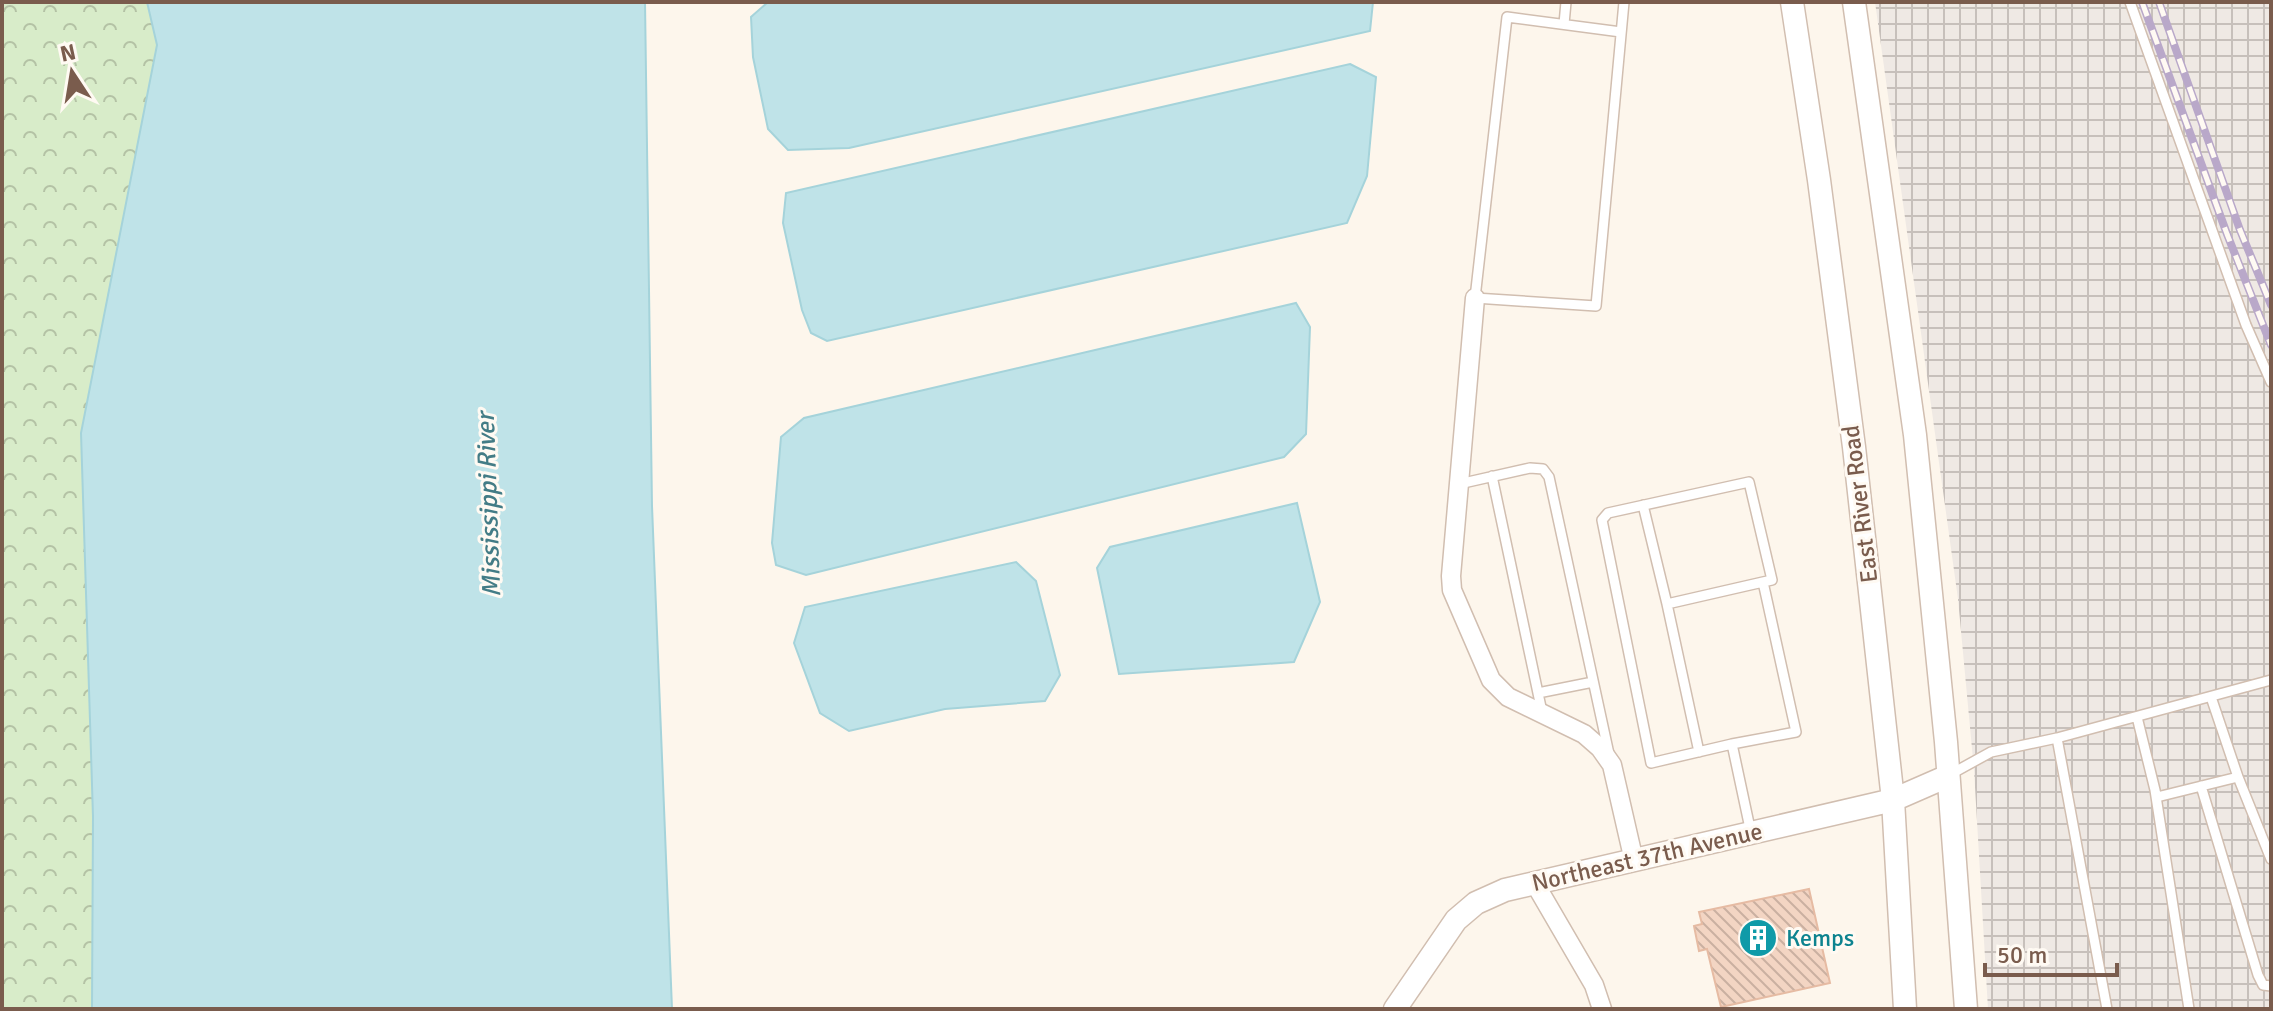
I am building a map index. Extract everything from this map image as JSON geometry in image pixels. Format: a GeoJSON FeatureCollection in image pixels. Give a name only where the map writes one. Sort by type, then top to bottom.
{"type":"FeatureCollection","features":[{"type":"Feature","properties":{"kind":"street","name":"East River Road"},"geometry":{"type":"LineString","coordinates":[[1792,2],[1854,447],[1893,800],[1905,1009]]}},
{"type":"Feature","properties":{"kind":"street"},"geometry":{"type":"LineString","coordinates":[[1854,2],[1915,435],[1946,742],[1966,1009]]}},
{"type":"Feature","properties":{"kind":"street"},"geometry":{"type":"LineString","coordinates":[[1475,298],[1451,576],[1457,605],[1498,690],[1584,734],[1600,748],[1612,765],[1634,861]]}},
{"type":"Feature","properties":{"kind":"street","name":"Northeast 37th Avenue"},"geometry":{"type":"LineString","coordinates":[[1395,1009],[1456,920],[1476,903],[1505,890],[1893,800],[1948,776]]}},
{"type":"Feature","properties":{"kind":"street"},"geometry":{"type":"LineString","coordinates":[[1534,882],[1594,985],[1602,1009]]}},
{"type":"Feature","properties":{"kind":"lane"},"geometry":{"type":"LineString","coordinates":[[1564,24],[1566,2]]}},
{"type":"Feature","properties":{"kind":"lane"},"geometry":{"type":"LineString","coordinates":[[1621,32],[1507,17],[1475,298],[1596,306],[1624,2]]}},
{"type":"Feature","properties":{"kind":"lane"},"geometry":{"type":"LineString","coordinates":[[2130,2],[2246,325],[2271,382]]}},
{"type":"Feature","properties":{"kind":"lane"},"geometry":{"type":"LineString","coordinates":[[1459,484],[1530,468],[1543,469],[1549,477],[1612,765]]}},
{"type":"Feature","properties":{"kind":"lane"},"geometry":{"type":"LineString","coordinates":[[1492,476],[1542,713]]}},
{"type":"Feature","properties":{"kind":"lane"},"geometry":{"type":"LineString","coordinates":[[1667,604],[1763,582],[1772,580],[1749,482],[1608,513],[1602,520],[1651,763],[1796,732],[1763,582]]}},
{"type":"Feature","properties":{"kind":"lane"},"geometry":{"type":"LineString","coordinates":[[1643,505],[1699,752]]}},
{"type":"Feature","properties":{"kind":"lane"},"geometry":{"type":"LineString","coordinates":[[1948,776],[1991,752],[2057,738],[2271,680]]}},
{"type":"Feature","properties":{"kind":"lane"},"geometry":{"type":"LineString","coordinates":[[1538,693],[1593,682]]}},
{"type":"Feature","properties":{"kind":"lane"},"geometry":{"type":"LineString","coordinates":[[2211,697],[2238,777],[2271,859]]}},
{"type":"Feature","properties":{"kind":"lane"},"geometry":{"type":"LineString","coordinates":[[2137,717],[2157,797],[2189,1009]]}},
{"type":"Feature","properties":{"kind":"lane"},"geometry":{"type":"LineString","coordinates":[[2057,738],[2107,1009]]}},
{"type":"Feature","properties":{"kind":"lane"},"geometry":{"type":"LineString","coordinates":[[1732,744],[1751,834]]}},
{"type":"Feature","properties":{"kind":"lane"},"geometry":{"type":"LineString","coordinates":[[2157,797],[2238,777]]}},
{"type":"Feature","properties":{"kind":"lane"},"geometry":{"type":"LineString","coordinates":[[2201,786],[2258,975],[2263,985],[2271,986]]}},
{"type":"Feature","properties":{"kind":"shaded area"},"geometry":{"type":"Polygon","coordinates":[[[1875,2],[2271,2],[2271,1009],[1988,1009],[1974,770],[1958,599],[1875,2]]]}},
{"type":"Feature","properties":{"kind":"green space"},"geometry":{"type":"Polygon","coordinates":[[[2,2],[147,2],[157,45],[81,433],[93,817],[92,1009],[2,1009],[2,2]]]}},
{"type":"Feature","properties":{"kind":"water","name":"Mississippi River"},"geometry":{"type":"Polygon","coordinates":[[[147,2],[645,2],[652,506],[672,1009],[92,1009],[93,817],[81,433],[157,45],[147,2]]]}},
{"type":"Feature","properties":{"kind":"water"},"geometry":{"type":"Polygon","coordinates":[[[768,2],[1373,2],[1370,31],[849,148],[788,150],[768,129],[753,57],[751,17],[768,2]]]}},
{"type":"Feature","properties":{"kind":"water"},"geometry":{"type":"Polygon","coordinates":[[[1350,64],[1376,77],[1367,176],[1347,223],[827,341],[811,333],[802,310],[783,223],[786,193],[1350,64]]]}},
{"type":"Feature","properties":{"kind":"water"},"geometry":{"type":"Polygon","coordinates":[[[1296,303],[1310,327],[1306,434],[1284,457],[806,575],[776,565],[772,543],[781,437],[804,418],[1296,303]]]}},
{"type":"Feature","properties":{"kind":"water"},"geometry":{"type":"Polygon","coordinates":[[[1297,503],[1320,602],[1294,662],[1119,674],[1097,568],[1110,547],[1297,503]]]}},
{"type":"Feature","properties":{"kind":"water"},"geometry":{"type":"Polygon","coordinates":[[[1016,562],[1036,581],[1060,675],[1045,701],[945,709],[849,731],[820,713],[794,643],[805,607],[1016,562]]]}},
{"type":"Feature","properties":{"kind":"building","name":"Kemps"},"geometry":{"type":"Polygon","coordinates":[[[1809,889],[1830,983],[1721,1007],[1707,949],[1699,951],[1694,926],[1702,924],[1699,912],[1809,889]]]}},
{"type":"Feature","properties":{"kind":"railway"},"geometry":{"type":"LineString","coordinates":[[2142,2],[2271,345]]}},
{"type":"Feature","properties":{"kind":"railway"},"geometry":{"type":"LineString","coordinates":[[2159,2],[2240,230],[2271,305]]}},
{"type":"Feature","properties":{"kind":"place","name":"Kemps"},"geometry":{"type":"Point","coordinates":[1758,938]}}]}
